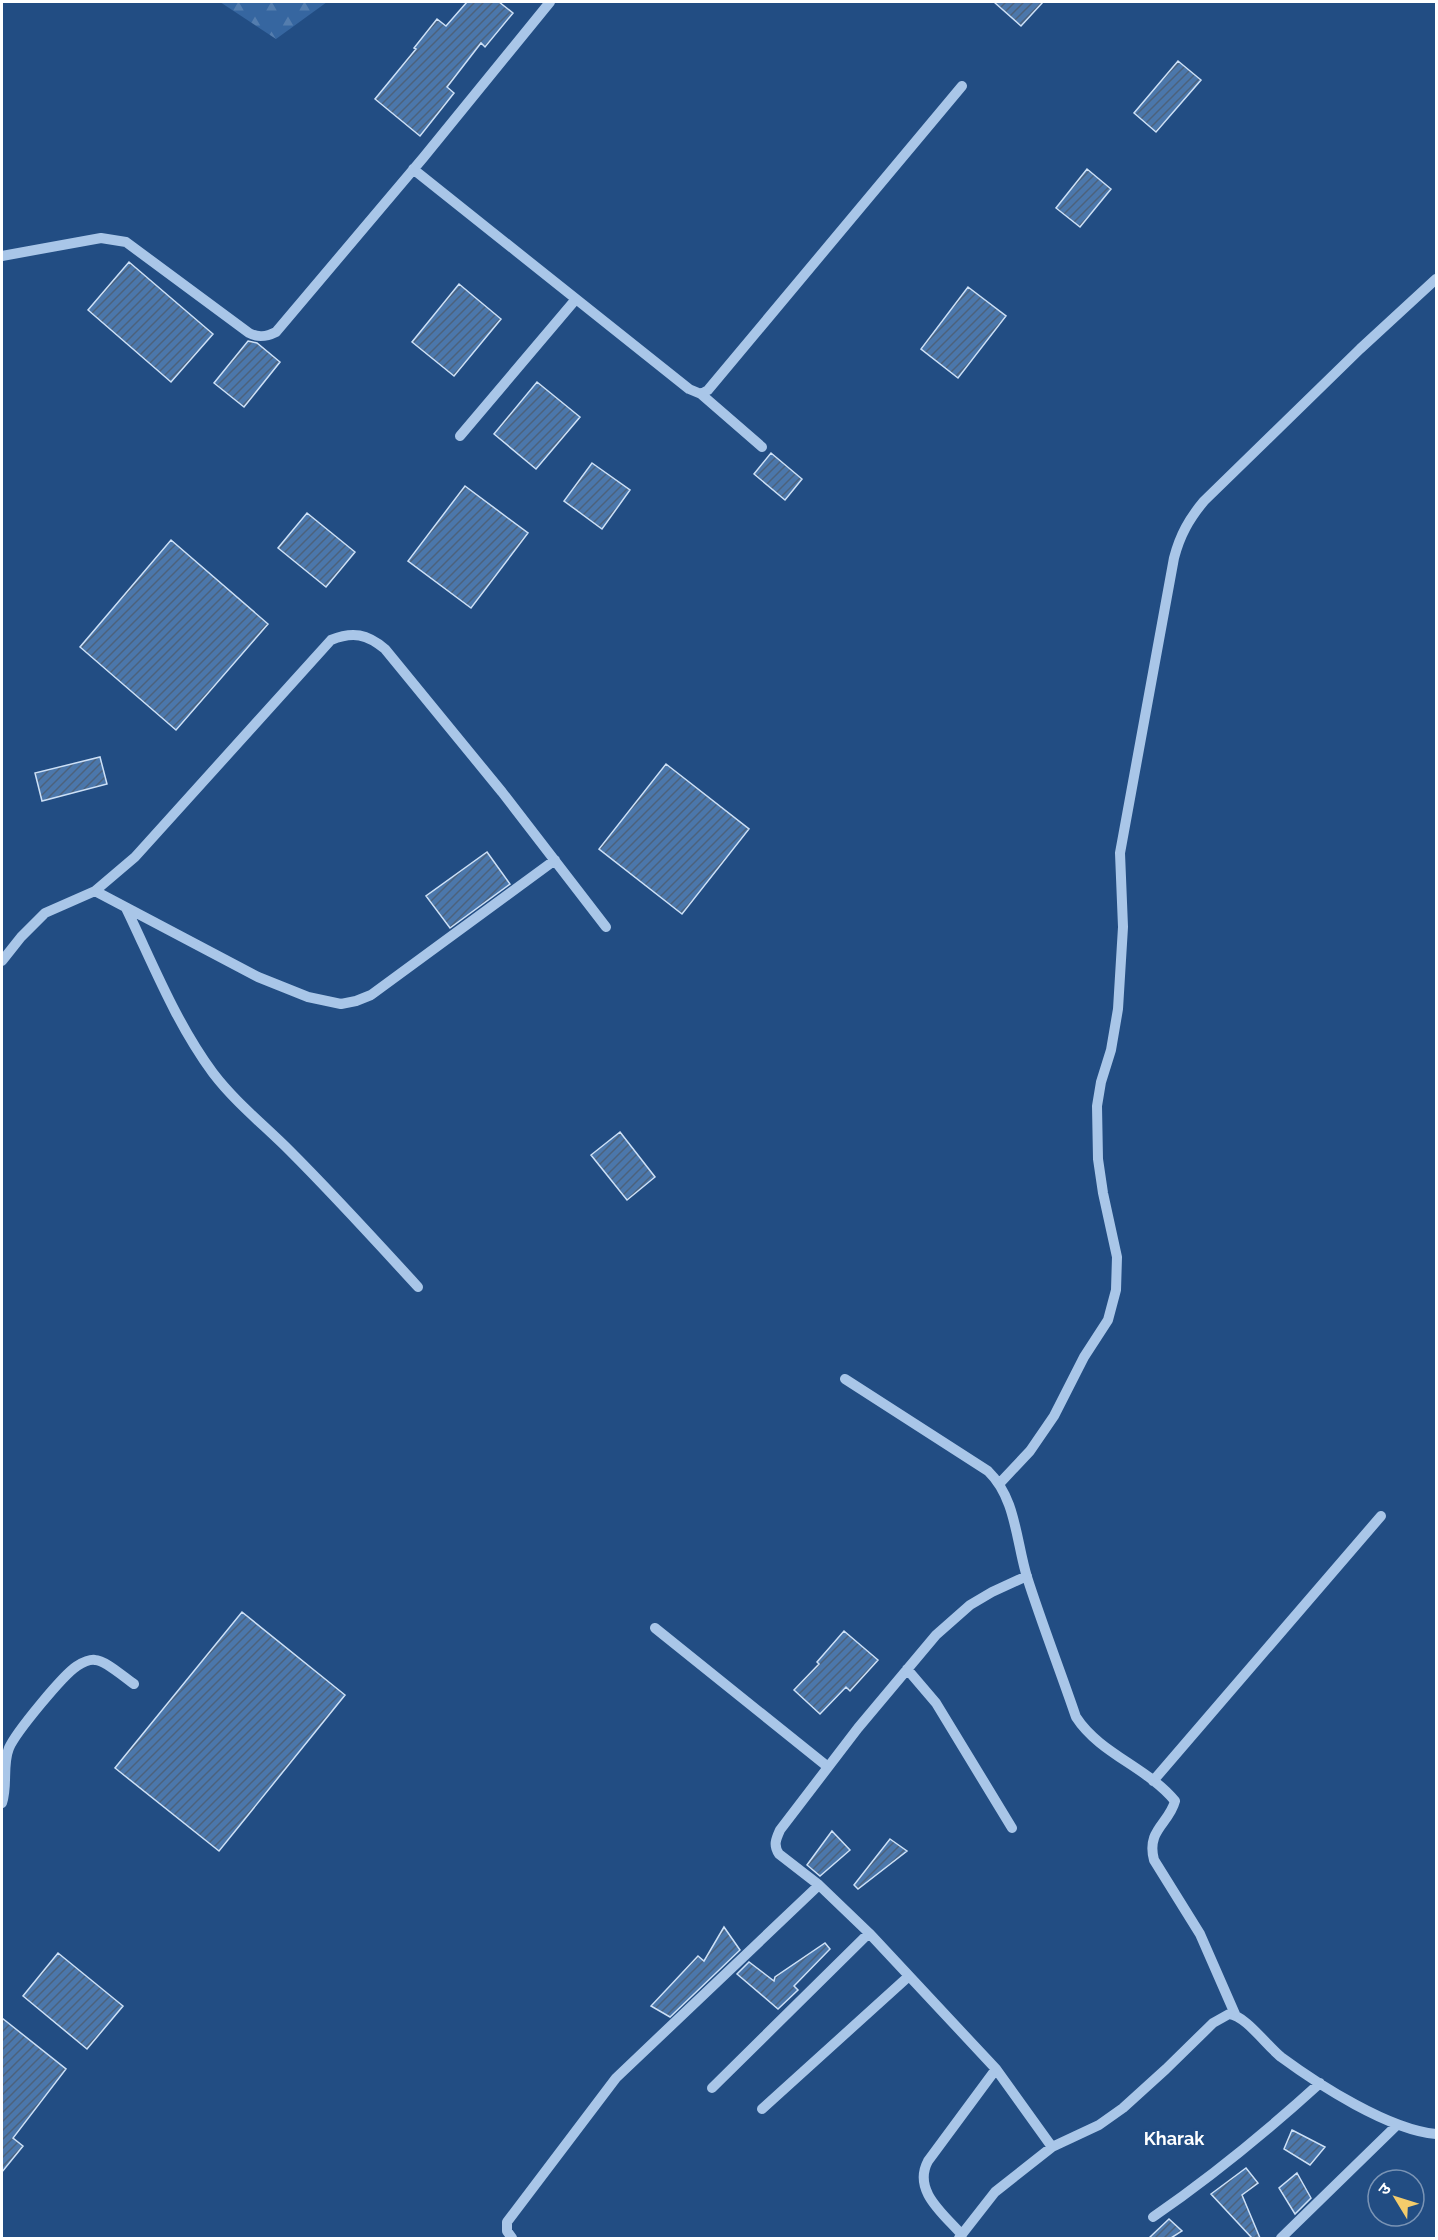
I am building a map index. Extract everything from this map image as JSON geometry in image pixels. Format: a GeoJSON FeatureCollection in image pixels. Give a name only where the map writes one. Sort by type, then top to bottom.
{"type":"FeatureCollection","features":[{"type":"Feature","properties":{"kind":"street"},"geometry":{"type":"LineString","coordinates":[[2,256],[101,238],[126,243],[249,333],[264,336],[276,332],[413,170],[550,2]]}},
{"type":"Feature","properties":{"kind":"street"},"geometry":{"type":"LineString","coordinates":[[701,394],[708,390],[962,86]]}},
{"type":"Feature","properties":{"kind":"street"},"geometry":{"type":"LineString","coordinates":[[413,170],[689,389],[701,394],[762,447]]}},
{"type":"Feature","properties":{"kind":"street"},"geometry":{"type":"LineString","coordinates":[[999,1484],[1030,1451],[1048,1424],[1084,1357],[1104,1329],[1115,1297],[1118,1268],[1102,1193],[1098,1160],[1097,1106],[1101,1082],[1111,1050],[1118,1009],[1124,913],[1119,866],[1124,822],[1179,538],[1188,520],[1204,501],[1360,349],[1437,279]]}},
{"type":"Feature","properties":{"kind":"street"},"geometry":{"type":"LineString","coordinates":[[460,436],[576,299]]}},
{"type":"Feature","properties":{"kind":"street"},"geometry":{"type":"LineString","coordinates":[[2,960],[45,913],[94,891],[135,857],[331,640],[354,634],[362,634],[373,639],[385,649],[502,792],[606,927]]}},
{"type":"Feature","properties":{"kind":"street"},"geometry":{"type":"LineString","coordinates":[[94,891],[258,977],[308,997],[341,1004],[371,995],[555,860]]}},
{"type":"Feature","properties":{"kind":"street"},"geometry":{"type":"LineString","coordinates":[[126,908],[185,1029],[215,1075],[240,1103],[348,1210],[418,1287]]}},
{"type":"Feature","properties":{"kind":"street"},"geometry":{"type":"LineString","coordinates":[[845,1379],[987,1471],[999,1484],[1014,1521],[1027,1575],[1076,1716],[1088,1733],[1154,1781],[1175,1801],[1154,1837],[1152,1851],[1155,1860],[1200,1934],[1234,2014],[1280,2056],[1320,2083],[1397,2125],[1437,2134]]}},
{"type":"Feature","properties":{"kind":"street"},"geometry":{"type":"LineString","coordinates":[[1154,1781],[1381,1516]]}},
{"type":"Feature","properties":{"kind":"street"},"geometry":{"type":"LineString","coordinates":[[1027,1575],[970,1605],[936,1635],[828,1767],[780,1830],[775,1848],[779,1854],[819,1885],[869,1933],[996,2069],[1052,2147]]}},
{"type":"Feature","properties":{"kind":"street"},"geometry":{"type":"LineString","coordinates":[[655,1628],[828,1767]]}},
{"type":"Feature","properties":{"kind":"street"},"geometry":{"type":"LineString","coordinates":[[2,1803],[6,1786],[8,1750],[14,1738],[71,1670],[78,1665],[95,1660],[103,1662],[134,1684]]}},
{"type":"Feature","properties":{"kind":"street"},"geometry":{"type":"LineString","coordinates":[[907,1669],[936,1703],[1012,1828]]}},
{"type":"Feature","properties":{"kind":"street"},"geometry":{"type":"LineString","coordinates":[[512,2238],[507,2231],[507,2222],[616,2078],[819,1885]]}},
{"type":"Feature","properties":{"kind":"street"},"geometry":{"type":"LineString","coordinates":[[712,2088],[869,1933]]}},
{"type":"Feature","properties":{"kind":"street"},"geometry":{"type":"LineString","coordinates":[[762,2109],[909,1976]]}},
{"type":"Feature","properties":{"kind":"street"},"geometry":{"type":"LineString","coordinates":[[996,2069],[928,2161],[924,2171],[923,2182],[928,2196],[960,2237],[995,2192],[1052,2147],[1109,2119],[1138,2096],[1213,2023],[1223,2016],[1234,2014]]}},
{"type":"Feature","properties":{"kind":"street"},"geometry":{"type":"LineString","coordinates":[[1153,2217],[1207,2180],[1256,2141],[1320,2083]]}},
{"type":"Feature","properties":{"kind":"street"},"geometry":{"type":"LineString","coordinates":[[1281,2238],[1397,2125]]}},
{"type":"Feature","properties":{"kind":"green space"},"geometry":{"type":"Polygon","coordinates":[[[220,2],[327,2],[276,39],[220,2]]]}},
{"type":"Feature","properties":{"kind":"building"},"geometry":{"type":"Polygon","coordinates":[[[467,2],[499,2],[513,13],[485,47],[481,43],[447,87],[454,93],[420,136],[375,99],[437,19],[446,26],[467,2]]]}},
{"type":"Feature","properties":{"kind":"building"},"geometry":{"type":"Polygon","coordinates":[[[994,2],[1043,2],[1021,26],[994,2]]]}},
{"type":"Feature","properties":{"kind":"building"},"geometry":{"type":"Polygon","coordinates":[[[1178,61],[1201,80],[1156,132],[1134,113],[1178,61]]]}},
{"type":"Feature","properties":{"kind":"building"},"geometry":{"type":"Polygon","coordinates":[[[1087,169],[1111,189],[1080,227],[1056,208],[1087,169]]]}},
{"type":"Feature","properties":{"kind":"building"},"geometry":{"type":"Polygon","coordinates":[[[129,262],[213,334],[171,382],[88,310],[129,262]]]}},
{"type":"Feature","properties":{"kind":"building"},"geometry":{"type":"Polygon","coordinates":[[[459,284],[501,319],[454,376],[412,342],[459,284]]]}},
{"type":"Feature","properties":{"kind":"building"},"geometry":{"type":"Polygon","coordinates":[[[968,287],[1006,316],[958,378],[921,349],[968,287]]]}},
{"type":"Feature","properties":{"kind":"building"},"geometry":{"type":"Polygon","coordinates":[[[248,341],[257,343],[280,362],[244,407],[214,383],[248,341]]]}},
{"type":"Feature","properties":{"kind":"building"},"geometry":{"type":"Polygon","coordinates":[[[537,382],[580,417],[536,469],[494,434],[537,382]]]}},
{"type":"Feature","properties":{"kind":"building"},"geometry":{"type":"Polygon","coordinates":[[[771,453],[802,479],[785,500],[754,474],[771,453]]]}},
{"type":"Feature","properties":{"kind":"building"},"geometry":{"type":"Polygon","coordinates":[[[592,463],[630,490],[602,529],[564,501],[592,463]]]}},
{"type":"Feature","properties":{"kind":"building"},"geometry":{"type":"Polygon","coordinates":[[[465,486],[528,533],[471,608],[408,561],[465,486]]]}},
{"type":"Feature","properties":{"kind":"building"},"geometry":{"type":"Polygon","coordinates":[[[307,513],[355,552],[326,587],[278,548],[307,513]]]}},
{"type":"Feature","properties":{"kind":"building"},"geometry":{"type":"Polygon","coordinates":[[[171,540],[268,624],[176,730],[80,647],[171,540]]]}},
{"type":"Feature","properties":{"kind":"building"},"geometry":{"type":"Polygon","coordinates":[[[100,757],[107,784],[42,801],[35,773],[100,757]]]}},
{"type":"Feature","properties":{"kind":"building"},"geometry":{"type":"Polygon","coordinates":[[[666,764],[749,829],[682,914],[599,849],[666,764]]]}},
{"type":"Feature","properties":{"kind":"building"},"geometry":{"type":"Polygon","coordinates":[[[487,852],[510,884],[450,928],[426,896],[487,852]]]}},
{"type":"Feature","properties":{"kind":"building"},"geometry":{"type":"Polygon","coordinates":[[[620,1132],[655,1177],[627,1200],[591,1155],[620,1132]]]}},
{"type":"Feature","properties":{"kind":"building"},"geometry":{"type":"Polygon","coordinates":[[[242,1612],[345,1695],[219,1851],[115,1768],[242,1612]]]}},
{"type":"Feature","properties":{"kind":"building"},"geometry":{"type":"Polygon","coordinates":[[[844,1631],[878,1660],[850,1691],[846,1687],[820,1714],[794,1690],[819,1664],[817,1662],[844,1631]]]}},
{"type":"Feature","properties":{"kind":"building"},"geometry":{"type":"Polygon","coordinates":[[[832,1831],[850,1850],[820,1876],[807,1865],[832,1831]]]}},
{"type":"Feature","properties":{"kind":"building"},"geometry":{"type":"Polygon","coordinates":[[[890,1839],[907,1851],[858,1889],[854,1885],[890,1839]]]}},
{"type":"Feature","properties":{"kind":"building"},"geometry":{"type":"Polygon","coordinates":[[[724,1927],[740,1950],[670,2017],[651,2006],[698,1956],[704,1961],[724,1927]]]}},
{"type":"Feature","properties":{"kind":"building"},"geometry":{"type":"Polygon","coordinates":[[[825,1943],[830,1949],[794,1986],[798,1990],[778,2009],[737,1974],[749,1962],[774,1981],[775,1977],[825,1943]]]}},
{"type":"Feature","properties":{"kind":"building"},"geometry":{"type":"Polygon","coordinates":[[[58,1953],[123,2006],[87,2049],[23,1996],[58,1953]]]}},
{"type":"Feature","properties":{"kind":"building"},"geometry":{"type":"Polygon","coordinates":[[[2,2018],[66,2069],[13,2138],[23,2146],[2,2172],[2,2018]]]}},
{"type":"Feature","properties":{"kind":"building"},"geometry":{"type":"Polygon","coordinates":[[[1292,2130],[1325,2147],[1310,2165],[1284,2149],[1292,2130]]]}},
{"type":"Feature","properties":{"kind":"building"},"geometry":{"type":"Polygon","coordinates":[[[1246,2168],[1258,2183],[1242,2195],[1260,2238],[1252,2238],[1211,2194],[1246,2168]]]}},
{"type":"Feature","properties":{"kind":"building"},"geometry":{"type":"Polygon","coordinates":[[[1297,2173],[1311,2198],[1295,2214],[1279,2188],[1297,2173]]]}},
{"type":"Feature","properties":{"kind":"building"},"geometry":{"type":"Polygon","coordinates":[[[1169,2219],[1182,2231],[1171,2238],[1149,2238],[1169,2219]]]}},
{"type":"Feature","properties":{"kind":"district","name":"Kharak"},"geometry":{"type":"Point","coordinates":[1174,2138]}}]}
